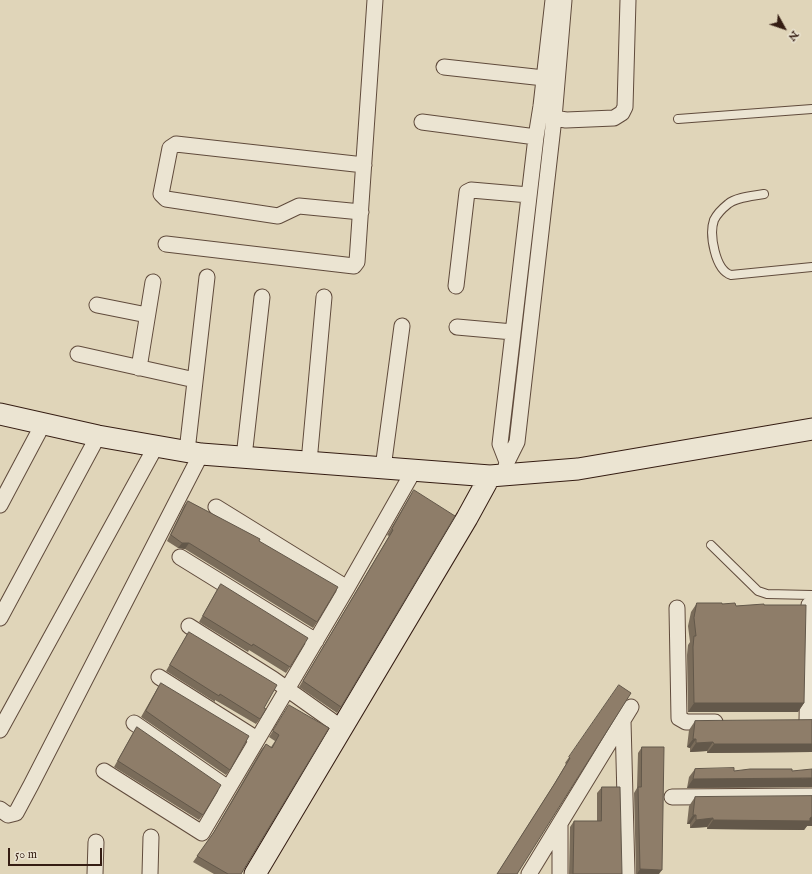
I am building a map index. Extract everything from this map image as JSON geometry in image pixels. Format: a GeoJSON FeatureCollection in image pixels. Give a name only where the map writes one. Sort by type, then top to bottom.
{"type":"FeatureCollection","features":[{"type":"Feature","properties":{"kind":"street"},"geometry":{"type":"LineString","coordinates":[[166,244],[351,266],[356,262],[361,212],[375,0]]}},
{"type":"Feature","properties":{"kind":"street"},"geometry":{"type":"LineString","coordinates":[[500,471],[500,444],[536,137],[542,106],[553,0]]}},
{"type":"Feature","properties":{"kind":"street"},"geometry":{"type":"LineString","coordinates":[[255,874],[467,518],[500,471],[517,442],[554,118],[564,0]]}},
{"type":"Feature","properties":{"kind":"street"},"geometry":{"type":"LineString","coordinates":[[542,106],[554,118],[566,120],[614,118],[622,113],[626,107],[628,0]]}},
{"type":"Feature","properties":{"kind":"street"},"geometry":{"type":"LineString","coordinates":[[444,67],[544,78]]}},
{"type":"Feature","properties":{"kind":"street"},"geometry":{"type":"LineString","coordinates":[[422,122],[536,137]]}},
{"type":"Feature","properties":{"kind":"street"},"geometry":{"type":"LineString","coordinates":[[361,212],[299,206],[278,216],[166,199],[161,194],[170,148],[176,144],[364,165]]}},
{"type":"Feature","properties":{"kind":"street"},"geometry":{"type":"LineString","coordinates":[[456,286],[468,192],[470,190],[529,195]]}},
{"type":"Feature","properties":{"kind":"street"},"geometry":{"type":"LineString","coordinates":[[0,809],[8,815],[16,813],[194,452],[195,380],[207,277]]}},
{"type":"Feature","properties":{"kind":"street"},"geometry":{"type":"LineString","coordinates":[[139,368],[153,282]]}},
{"type":"Feature","properties":{"kind":"street"},"geometry":{"type":"LineString","coordinates":[[518,292],[534,293]]}},
{"type":"Feature","properties":{"kind":"street"},"geometry":{"type":"LineString","coordinates":[[244,457],[262,297]]}},
{"type":"Feature","properties":{"kind":"street"},"geometry":{"type":"LineString","coordinates":[[309,462],[324,297]]}},
{"type":"Feature","properties":{"kind":"street"},"geometry":{"type":"LineString","coordinates":[[97,305],[147,315]]}},
{"type":"Feature","properties":{"kind":"street"},"geometry":{"type":"LineString","coordinates":[[383,468],[402,326]]}},
{"type":"Feature","properties":{"kind":"street"},"geometry":{"type":"LineString","coordinates":[[457,327],[513,332]]}},
{"type":"Feature","properties":{"kind":"street"},"geometry":{"type":"LineString","coordinates":[[78,354],[195,380]]}},
{"type":"Feature","properties":{"kind":"street"},"geometry":{"type":"LineString","coordinates":[[0,414],[98,436],[194,452],[414,470],[500,471],[578,468],[812,429]]}},
{"type":"Feature","properties":{"kind":"street"},"geometry":{"type":"LineString","coordinates":[[0,505],[43,424]]}},
{"type":"Feature","properties":{"kind":"street"},"geometry":{"type":"LineString","coordinates":[[0,618],[98,436]]}},
{"type":"Feature","properties":{"kind":"street"},"geometry":{"type":"LineString","coordinates":[[0,730],[156,446]]}},
{"type":"Feature","properties":{"kind":"street"},"geometry":{"type":"LineString","coordinates":[[104,771],[202,832],[316,641],[414,470]]}},
{"type":"Feature","properties":{"kind":"street"},"geometry":{"type":"LineString","coordinates":[[216,507],[347,588]]}},
{"type":"Feature","properties":{"kind":"street"},"geometry":{"type":"LineString","coordinates":[[180,557],[316,641]]}},
{"type":"Feature","properties":{"kind":"street"},"geometry":{"type":"LineString","coordinates":[[792,722],[810,722],[811,600]]}},
{"type":"Feature","properties":{"kind":"street"},"geometry":{"type":"LineString","coordinates":[[677,608],[680,718],[686,722],[731,722]]}},
{"type":"Feature","properties":{"kind":"street"},"geometry":{"type":"LineString","coordinates":[[189,626],[287,689],[342,728]]}},
{"type":"Feature","properties":{"kind":"street"},"geometry":{"type":"LineString","coordinates":[[159,677],[257,739]]}},
{"type":"Feature","properties":{"kind":"street"},"geometry":{"type":"LineString","coordinates":[[529,874],[631,707]]}},
{"type":"Feature","properties":{"kind":"street"},"geometry":{"type":"LineString","coordinates":[[623,721],[627,874]]}},
{"type":"Feature","properties":{"kind":"street"},"geometry":{"type":"LineString","coordinates":[[134,723],[228,788]]}},
{"type":"Feature","properties":{"kind":"street"},"geometry":{"type":"LineString","coordinates":[[672,798],[812,796]]}},
{"type":"Feature","properties":{"kind":"street"},"geometry":{"type":"LineString","coordinates":[[560,824],[560,874]]}},
{"type":"Feature","properties":{"kind":"street"},"geometry":{"type":"LineString","coordinates":[[150,874],[152,837]]}},
{"type":"Feature","properties":{"kind":"street"},"geometry":{"type":"LineString","coordinates":[[95,874],[96,842]]}},
{"type":"Feature","properties":{"kind":"lane"},"geometry":{"type":"LineString","coordinates":[[678,119],[812,109]]}},
{"type":"Feature","properties":{"kind":"lane"},"geometry":{"type":"LineString","coordinates":[[764,194],[730,202],[715,218],[712,228],[713,245],[721,268],[726,274],[731,275],[812,266]]}},
{"type":"Feature","properties":{"kind":"lane"},"geometry":{"type":"LineString","coordinates":[[711,545],[758,591],[767,594],[811,600]]}},
{"type":"Feature","properties":{"kind":"building"},"geometry":{"type":"Polygon","coordinates":[[[414,490],[455,516],[341,707],[303,681],[393,530],[392,529],[414,490]]]}},
{"type":"Feature","properties":{"kind":"building"},"geometry":{"type":"Polygon","coordinates":[[[188,501],[260,539],[259,541],[338,587],[317,622],[189,543],[182,543],[171,535],[188,501]]]}},
{"type":"Feature","properties":{"kind":"building"},"geometry":{"type":"Polygon","coordinates":[[[221,584],[308,638],[290,667],[203,616],[221,584]]]}},
{"type":"Feature","properties":{"kind":"building"},"geometry":{"type":"Polygon","coordinates":[[[697,603],[735,603],[736,606],[764,604],[806,605],[804,703],[694,703],[693,647],[694,636],[696,636],[694,618],[697,603]]]}},
{"type":"Feature","properties":{"kind":"building"},"geometry":{"type":"Polygon","coordinates":[[[189,632],[277,685],[264,708],[266,709],[260,719],[220,694],[219,696],[170,665],[189,632]]]}},
{"type":"Feature","properties":{"kind":"building"},"geometry":{"type":"Polygon","coordinates":[[[161,683],[249,736],[230,770],[146,711],[161,683]]]}},
{"type":"Feature","properties":{"kind":"building"},"geometry":{"type":"Polygon","coordinates":[[[619,685],[631,693],[517,874],[497,874],[555,783],[570,758],[569,757],[619,685]]]}},
{"type":"Feature","properties":{"kind":"building"},"geometry":{"type":"Polygon","coordinates":[[[289,705],[329,728],[241,874],[228,874],[197,856],[214,832],[266,744],[272,748],[279,735],[273,731],[289,705]]]}},
{"type":"Feature","properties":{"kind":"building"},"geometry":{"type":"Polygon","coordinates":[[[812,720],[812,744],[714,744],[713,742],[696,743],[696,739],[693,739],[695,721],[812,720]]]}},
{"type":"Feature","properties":{"kind":"building"},"geometry":{"type":"Polygon","coordinates":[[[137,727],[221,785],[203,815],[118,761],[137,727]]]}},
{"type":"Feature","properties":{"kind":"building"},"geometry":{"type":"Polygon","coordinates":[[[642,747],[664,747],[662,870],[640,869],[638,787],[641,787],[642,747]]]}},
{"type":"Feature","properties":{"kind":"building"},"geometry":{"type":"Polygon","coordinates":[[[734,768],[734,771],[750,769],[792,769],[792,771],[812,769],[812,778],[693,779],[695,769],[734,768]]]}},
{"type":"Feature","properties":{"kind":"building"},"geometry":{"type":"Polygon","coordinates":[[[602,787],[620,787],[622,874],[573,874],[574,821],[601,821],[602,787]]]}},
{"type":"Feature","properties":{"kind":"building"},"geometry":{"type":"Polygon","coordinates":[[[812,796],[812,817],[810,818],[810,821],[713,820],[713,818],[696,820],[696,815],[693,815],[695,797],[812,796]]]}}]}
